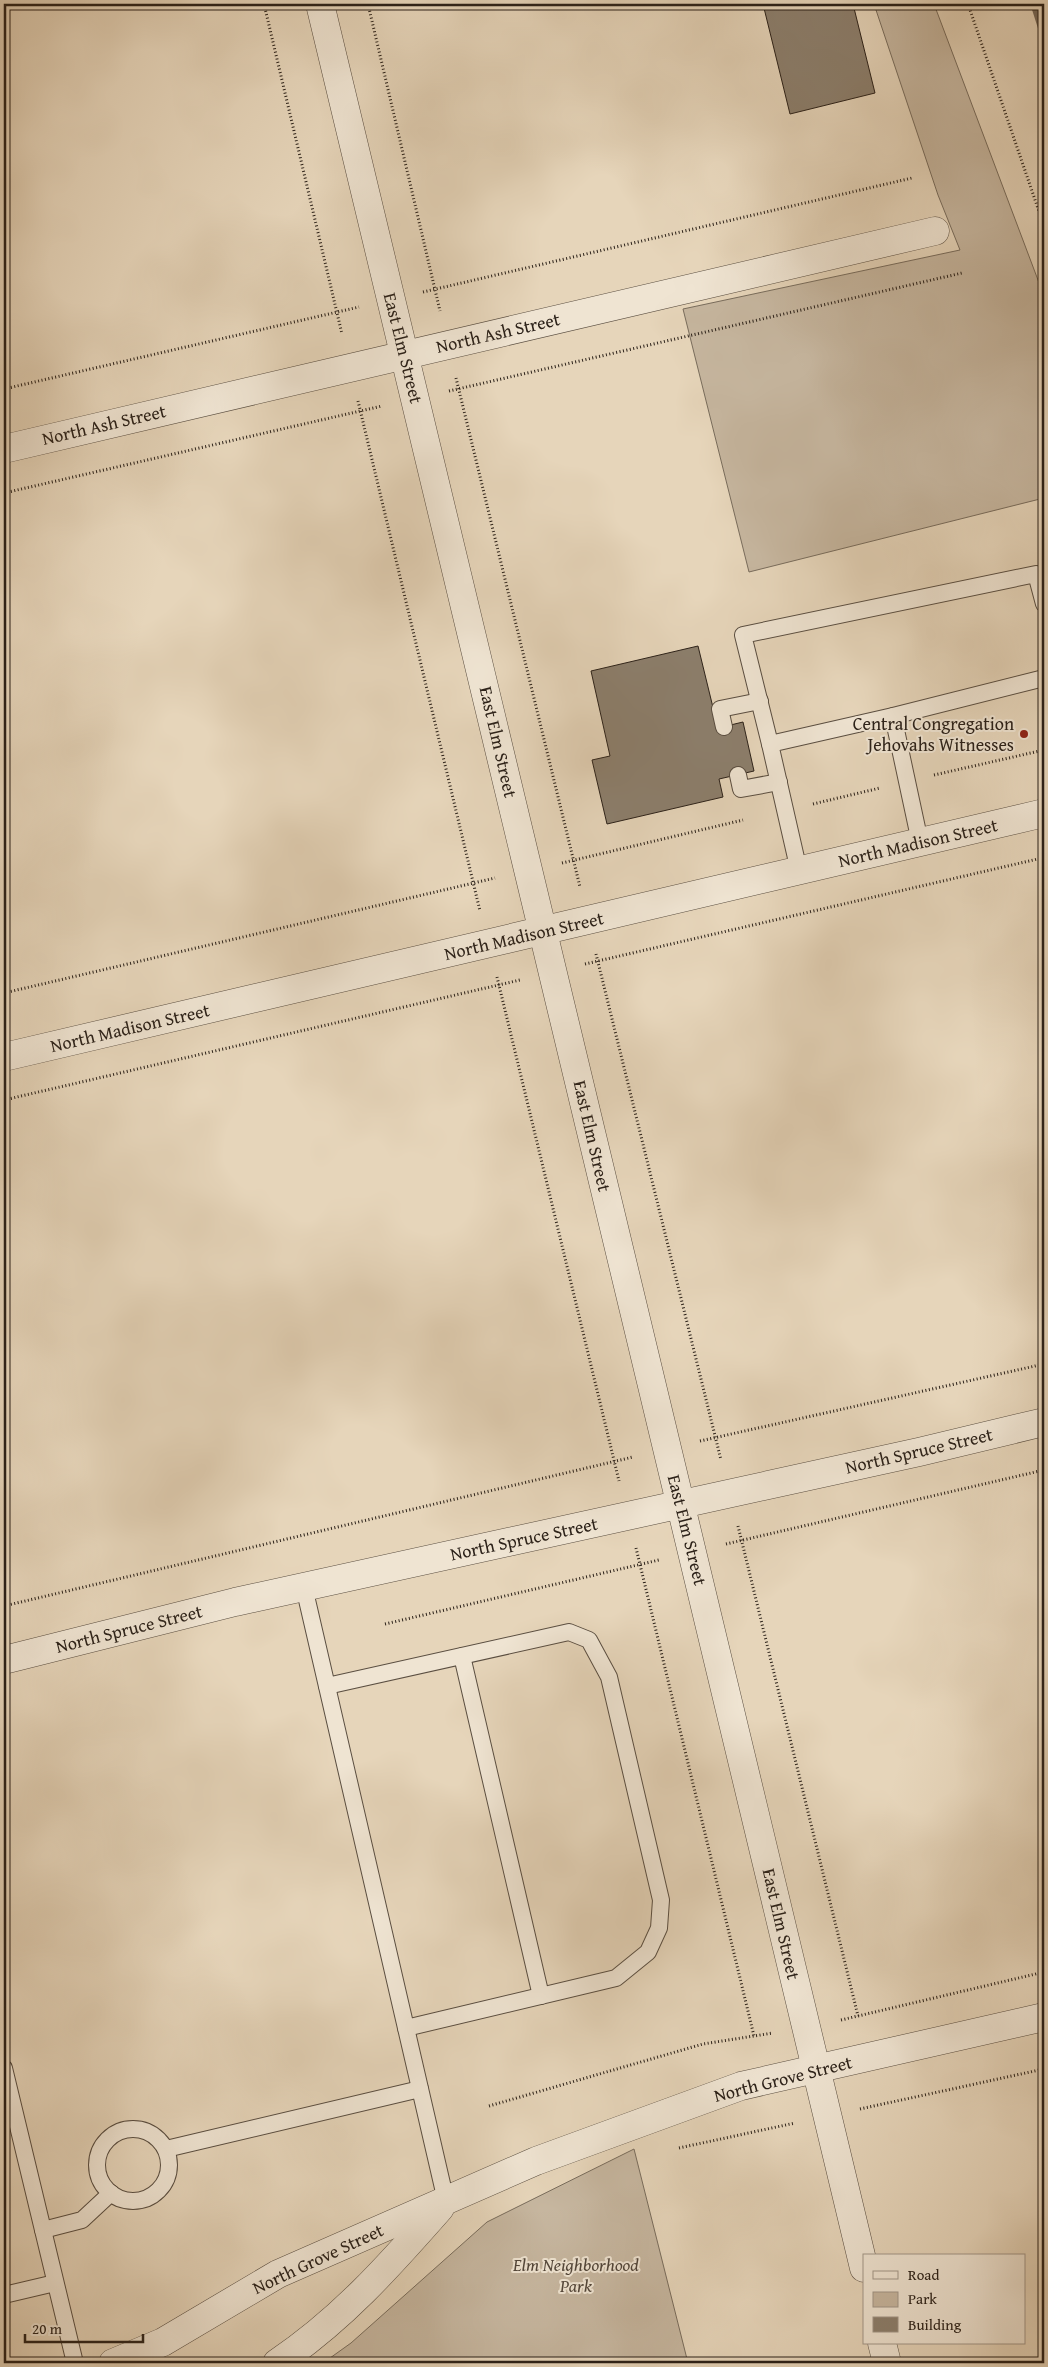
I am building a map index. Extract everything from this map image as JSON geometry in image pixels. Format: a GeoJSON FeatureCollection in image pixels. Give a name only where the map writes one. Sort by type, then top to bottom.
{"type":"FeatureCollection","features":[{"type":"Feature","properties":{"kind":"street","name":"East Elm Street"},"geometry":{"type":"LineString","coordinates":[[320,4],[863,2264]]}},
{"type":"Feature","properties":{"kind":"street","name":"North Ash Street"},"geometry":{"type":"LineString","coordinates":[[4,448],[935,232]]}},
{"type":"Feature","properties":{"kind":"street","name":"North Madison Street"},"geometry":{"type":"LineString","coordinates":[[4,1057],[1044,813]]}},
{"type":"Feature","properties":{"kind":"street","name":"North Spruce Street"},"geometry":{"type":"LineString","coordinates":[[4,1660],[304,1587],[681,1505],[1044,1422]]}},
{"type":"Feature","properties":{"kind":"street","name":"North Grove Street"},"geometry":{"type":"LineString","coordinates":[[113,2363],[163,2342],[278,2274],[536,2161],[741,2086],[1044,2017]]}},
{"type":"Feature","properties":{"kind":"street","name":"North Grove Street"},"geometry":{"type":"LineString","coordinates":[[277,2363],[308,2343],[370,2287],[446,2201]]}},
{"type":"Feature","properties":{"kind":"street"},"geometry":{"type":"LineString","coordinates":[[882,2344],[887,2363]]}},
{"type":"Feature","properties":{"kind":"lane"},"geometry":{"type":"LineString","coordinates":[[799,871],[743,636],[1036,574],[1044,604]]}},
{"type":"Feature","properties":{"kind":"lane"},"geometry":{"type":"LineString","coordinates":[[770,744],[893,716],[1044,678]]}},
{"type":"Feature","properties":{"kind":"lane"},"geometry":{"type":"LineString","coordinates":[[724,727],[720,710],[760,701]]}},
{"type":"Feature","properties":{"kind":"lane"},"geometry":{"type":"LineString","coordinates":[[893,716],[920,842]]}},
{"type":"Feature","properties":{"kind":"lane"},"geometry":{"type":"LineString","coordinates":[[738,775],[741,789],[779,782]]}},
{"type":"Feature","properties":{"kind":"lane"},"geometry":{"type":"LineString","coordinates":[[304,1587],[446,2201]]}},
{"type":"Feature","properties":{"kind":"lane"},"geometry":{"type":"LineString","coordinates":[[327,1686],[569,1632],[589,1640],[608,1677],[659,1890],[661,1900],[659,1928],[648,1952],[616,1978],[406,2028]]}},
{"type":"Feature","properties":{"kind":"lane"},"geometry":{"type":"LineString","coordinates":[[462,1656],[542,1996]]}},
{"type":"Feature","properties":{"kind":"lane"},"geometry":{"type":"LineString","coordinates":[[4,2068],[75,2363]]}},
{"type":"Feature","properties":{"kind":"lane"},"geometry":{"type":"LineString","coordinates":[[166,2150],[420,2089]]}},
{"type":"Feature","properties":{"kind":"lane"},"geometry":{"type":"LineString","coordinates":[[138,2129],[159,2140],[166,2150],[169,2161],[169,2173],[164,2184],[156,2193],[134,2202],[121,2200],[111,2194],[103,2185],[97,2163],[106,2141],[115,2134],[126,2130],[138,2129]]}},
{"type":"Feature","properties":{"kind":"lane"},"geometry":{"type":"LineString","coordinates":[[43,2230],[82,2220],[111,2194]]}},
{"type":"Feature","properties":{"kind":"lane"},"geometry":{"type":"LineString","coordinates":[[4,2295],[55,2284]]}},
{"type":"Feature","properties":{"kind":"path"},"geometry":{"type":"LineString","coordinates":[[264,4],[488,944],[754,2036]]}},
{"type":"Feature","properties":{"kind":"path"},"geometry":{"type":"LineString","coordinates":[[368,4],[458,388],[858,2016]]}},
{"type":"Feature","properties":{"kind":"path"},"geometry":{"type":"LineString","coordinates":[[968,4],[1044,226]]}},
{"type":"Feature","properties":{"kind":"path"},"geometry":{"type":"LineString","coordinates":[[4,389],[912,178]]}},
{"type":"Feature","properties":{"kind":"path"},"geometry":{"type":"LineString","coordinates":[[4,493],[962,273]]}},
{"type":"Feature","properties":{"kind":"path"},"geometry":{"type":"LineString","coordinates":[[4,1606],[667,1449],[1044,1364]]}},
{"type":"Feature","properties":{"kind":"path"},"geometry":{"type":"LineString","coordinates":[[489,2106],[704,2044],[806,2027],[858,2016],[1044,1972]]}},
{"type":"Feature","properties":{"kind":"green space"},"geometry":{"type":"Polygon","coordinates":[[[874,4],[934,4],[1044,296],[1044,510],[1040,499],[749,572],[683,309],[960,250],[938,195],[874,4]]]}},
{"type":"Feature","properties":{"kind":"green space","name":"Elm Neighborhood Park"},"geometry":{"type":"Polygon","coordinates":[[[634,2149],[688,2363],[323,2363],[351,2343],[487,2222],[634,2149]]]}},
{"type":"Feature","properties":{"kind":"building"},"geometry":{"type":"Polygon","coordinates":[[[763,4],[853,4],[875,93],[790,114],[763,4]]]}},
{"type":"Feature","properties":{"kind":"building"},"geometry":{"type":"Polygon","coordinates":[[[698,646],[718,728],[743,722],[754,771],[719,779],[723,797],[607,824],[592,760],[610,756],[591,671],[698,646]]]}},
{"type":"Feature","properties":{"kind":"waterway"},"geometry":{"type":"LineString","coordinates":[[1036,4],[1044,29]]}},
{"type":"Feature","properties":{"kind":"place","name":"Central Congregation Jehovahs Witnesses"},"geometry":{"type":"Point","coordinates":[1024,734]}}]}
